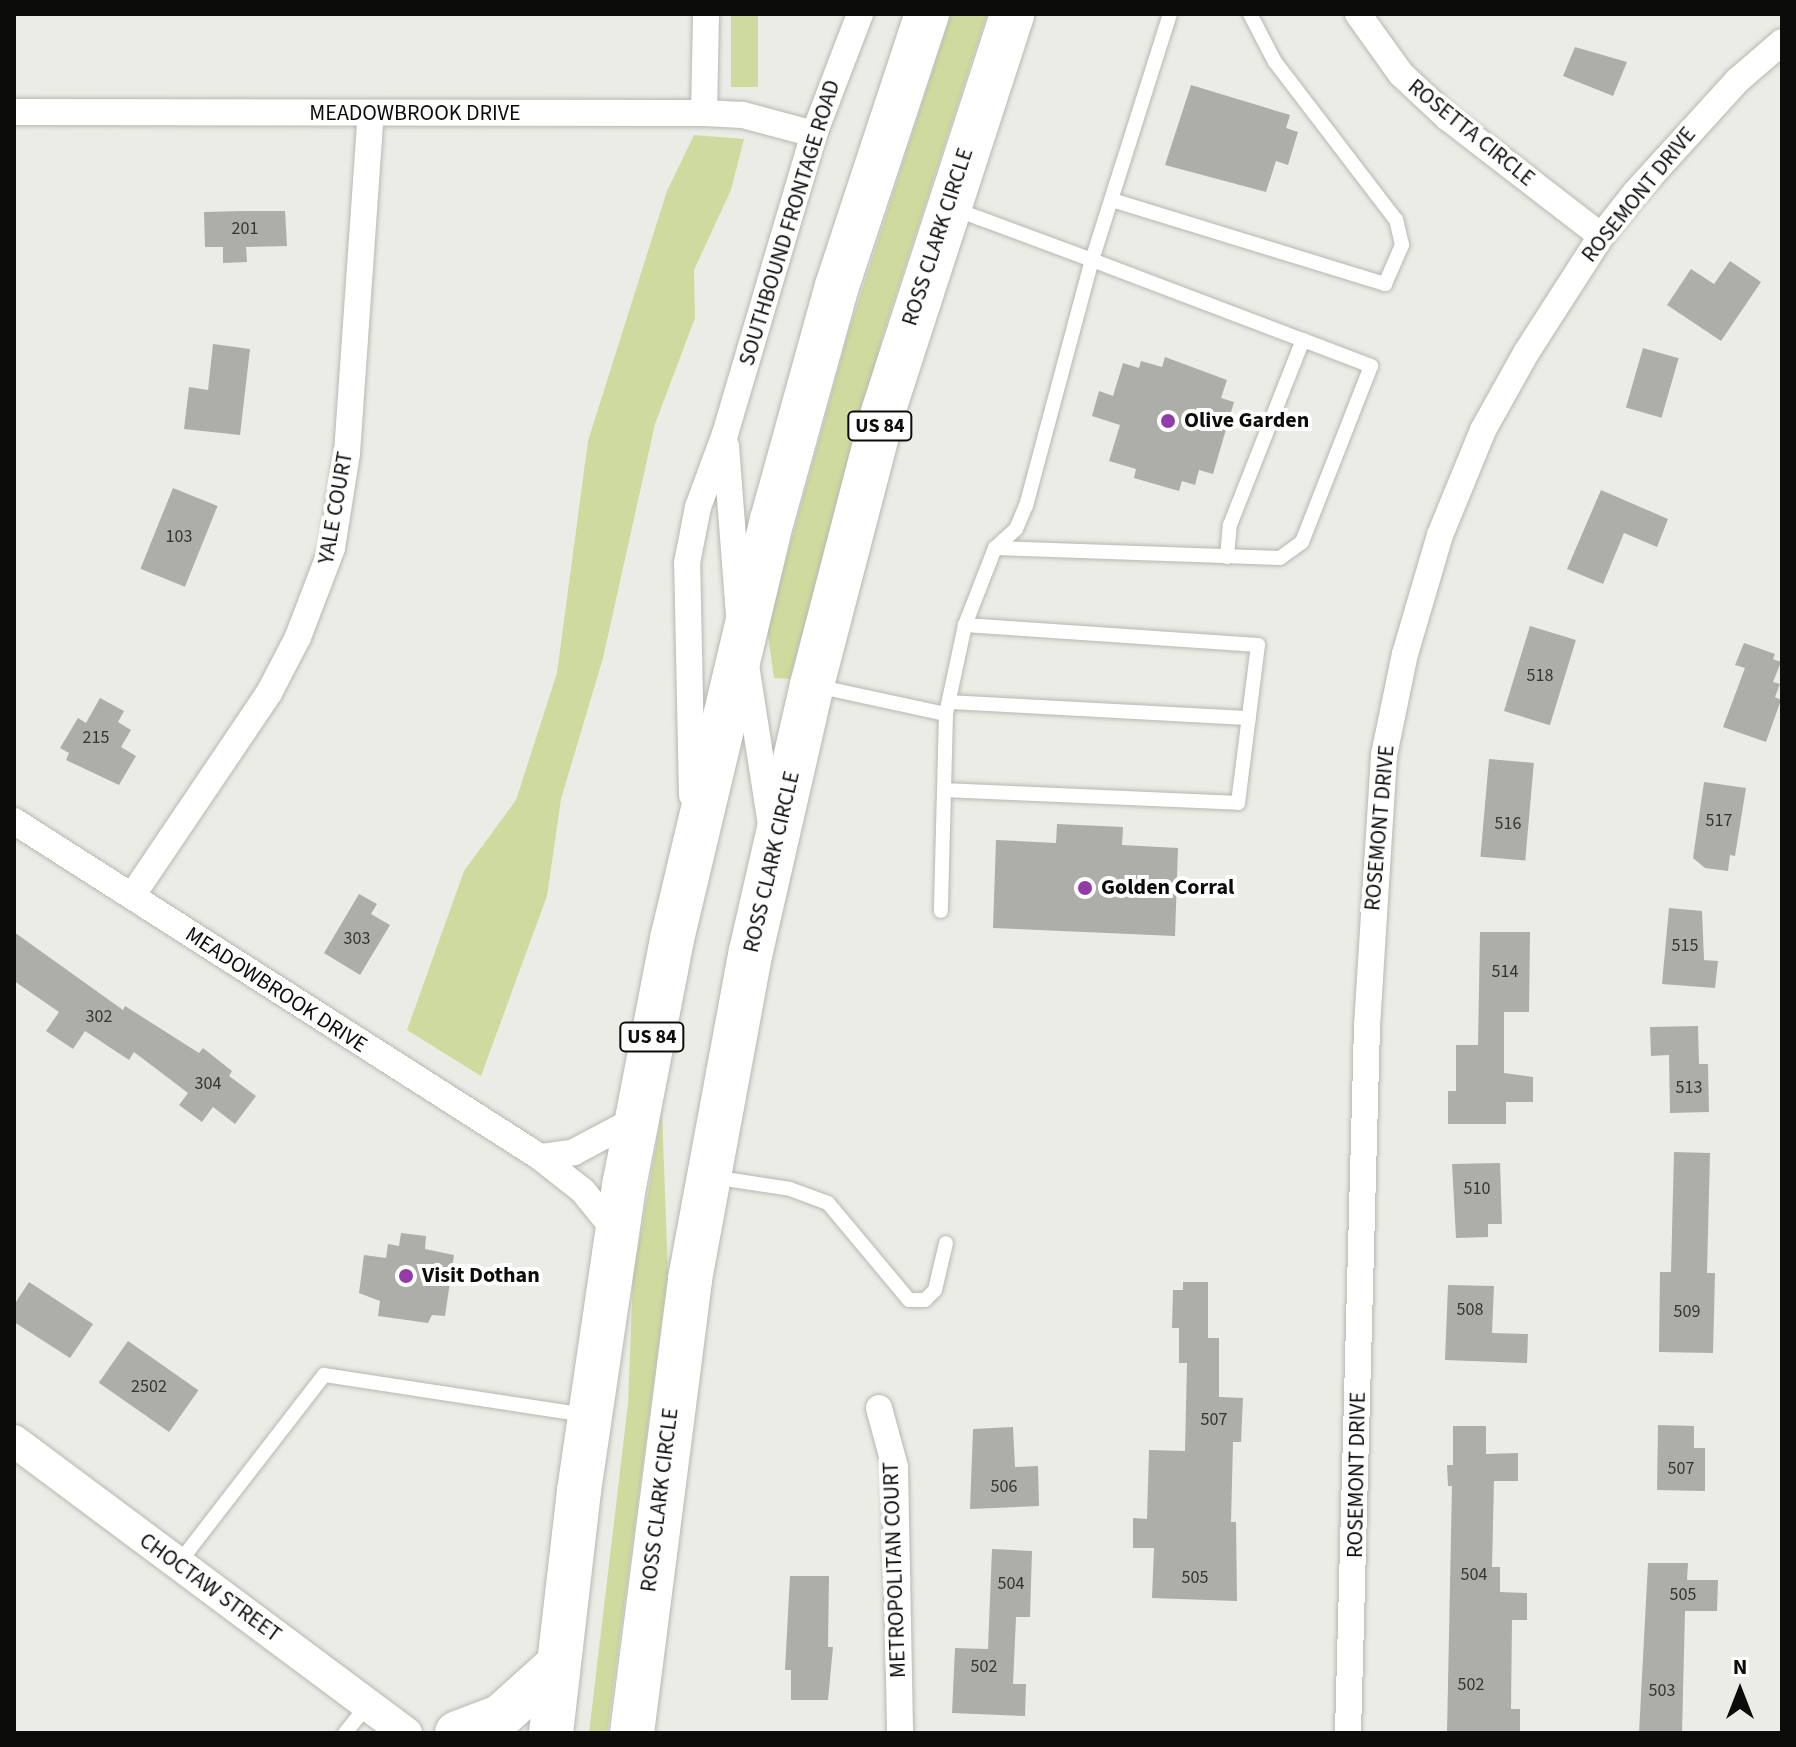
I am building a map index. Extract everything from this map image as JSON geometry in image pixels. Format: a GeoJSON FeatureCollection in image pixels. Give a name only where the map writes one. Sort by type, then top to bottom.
{"type":"FeatureCollection","features":[{"type":"Feature","properties":{"kind":"highway","name":"US 84"},"geometry":{"type":"LineString","coordinates":[[551,1733],[590,1416],[617,1233],[636,1119],[693,845],[741,640],[837,286],[927,14]]}},
{"type":"Feature","properties":{"kind":"highway","name":"ROSS CLARK CIRCLE"},"geometry":{"type":"LineString","coordinates":[[632,1733],[707,1176],[775,846],[812,685],[883,412],[1012,14]]}},
{"type":"Feature","properties":{"kind":"highway"},"geometry":{"type":"LineString","coordinates":[[457,1733],[500,1717],[558,1665]]}},
{"type":"Feature","properties":{"kind":"street"},"geometry":{"type":"LineString","coordinates":[[704,113],[706,14]]}},
{"type":"Feature","properties":{"kind":"street","name":"SOUTHBOUND FRONTAGE ROAD"},"geometry":{"type":"LineString","coordinates":[[693,845],[687,563],[698,507],[725,434],[814,134],[860,14]]}},
{"type":"Feature","properties":{"kind":"street","name":"ROSETTA CIRCLE"},"geometry":{"type":"LineString","coordinates":[[1358,14],[1401,74],[1448,118],[1601,236]]}},
{"type":"Feature","properties":{"kind":"street","name":"ROSEMONT DRIVE"},"geometry":{"type":"LineString","coordinates":[[1348,1733],[1367,1026],[1384,755],[1405,654],[1440,535],[1483,430],[1601,236],[1689,132],[1782,42]]}},
{"type":"Feature","properties":{"kind":"street","name":"MEADOWBROOK DRIVE"},"geometry":{"type":"LineString","coordinates":[[14,112],[704,113],[743,115],[814,134]]}},
{"type":"Feature","properties":{"kind":"street","name":"YALE COURT"},"geometry":{"type":"LineString","coordinates":[[132,896],[269,693],[317,594],[332,548],[347,453],[371,114]]}},
{"type":"Feature","properties":{"kind":"street","name":"SOUTHBOUND FRONTAGE ROAD"},"geometry":{"type":"LineString","coordinates":[[725,434],[741,640],[775,846]]}},
{"type":"Feature","properties":{"kind":"street","name":"MEADOWBROOK DRIVE"},"geometry":{"type":"LineString","coordinates":[[14,821],[540,1157],[583,1191],[617,1233]]}},
{"type":"Feature","properties":{"kind":"street"},"geometry":{"type":"LineString","coordinates":[[540,1157],[574,1152],[636,1119]]}},
{"type":"Feature","properties":{"kind":"street","name":"METROPOLITAN COURT"},"geometry":{"type":"LineString","coordinates":[[879,1408],[895,1467],[900,1733]]}},
{"type":"Feature","properties":{"kind":"street","name":"CHOCTAW STREET"},"geometry":{"type":"LineString","coordinates":[[14,1441],[406,1733]]}},
{"type":"Feature","properties":{"kind":"lane"},"geometry":{"type":"LineString","coordinates":[[941,911],[947,708],[965,625],[995,548],[1016,529],[1026,506],[1092,260],[1170,14]]}},
{"type":"Feature","properties":{"kind":"lane"},"geometry":{"type":"LineString","coordinates":[[1112,200],[1385,284],[1402,245],[1396,220],[1275,62],[1250,14]]}},
{"type":"Feature","properties":{"kind":"lane"},"geometry":{"type":"LineString","coordinates":[[948,206],[1371,366],[1302,542],[1280,558],[995,548]]}},
{"type":"Feature","properties":{"kind":"lane"},"geometry":{"type":"LineString","coordinates":[[1227,557],[1230,525],[1303,340]]}},
{"type":"Feature","properties":{"kind":"lane"},"geometry":{"type":"LineString","coordinates":[[944,790],[1238,803],[1258,645],[965,625]]}},
{"type":"Feature","properties":{"kind":"lane"},"geometry":{"type":"LineString","coordinates":[[812,685],[947,708],[1249,718]]}},
{"type":"Feature","properties":{"kind":"lane"},"geometry":{"type":"LineString","coordinates":[[707,1176],[790,1189],[828,1203],[909,1300],[925,1300],[935,1290],[946,1243]]}},
{"type":"Feature","properties":{"kind":"lane"},"geometry":{"type":"LineString","coordinates":[[178,1564],[324,1375],[590,1416]]}},
{"type":"Feature","properties":{"kind":"lane"},"geometry":{"type":"LineString","coordinates":[[345,1733],[368,1705]]}},
{"type":"Feature","properties":{"kind":"green space"},"geometry":{"type":"Polygon","coordinates":[[[731,14],[758,14],[758,87],[731,87],[731,14]]]}},
{"type":"Feature","properties":{"kind":"green space"},"geometry":{"type":"Polygon","coordinates":[[[951,14],[987,14],[884,331],[790,679],[774,678],[767,629],[850,327],[951,14]]]}},
{"type":"Feature","properties":{"kind":"green space"},"geometry":{"type":"Polygon","coordinates":[[[694,135],[744,139],[731,190],[694,270],[695,318],[655,424],[603,658],[561,799],[547,896],[481,1076],[407,1030],[464,871],[516,800],[557,673],[588,441],[667,191],[694,135]]]}},
{"type":"Feature","properties":{"kind":"green space"},"geometry":{"type":"Polygon","coordinates":[[[662,1113],[668,1273],[607,1733],[589,1733],[628,1404],[633,1278],[662,1113]]]}},
{"type":"Feature","properties":{"kind":"building"},"geometry":{"type":"Polygon","coordinates":[[[1575,47],[1627,62],[1613,96],[1563,76],[1575,47]]]}},
{"type":"Feature","properties":{"kind":"building"},"geometry":{"type":"Polygon","coordinates":[[[1191,85],[1290,115],[1286,128],[1298,132],[1288,165],[1276,161],[1266,192],[1165,165],[1191,85]]]}},
{"type":"Feature","properties":{"kind":"building"},"geometry":{"type":"Polygon","coordinates":[[[285,211],[287,246],[246,247],[247,262],[223,263],[223,247],[205,247],[204,212],[285,211]]]}},
{"type":"Feature","properties":{"kind":"building"},"geometry":{"type":"Polygon","coordinates":[[[1730,261],[1761,282],[1721,341],[1667,305],[1691,269],[1714,284],[1730,261]]]}},
{"type":"Feature","properties":{"kind":"building"},"geometry":{"type":"Polygon","coordinates":[[[213,344],[250,349],[240,435],[184,429],[189,387],[208,390],[213,344]]]}},
{"type":"Feature","properties":{"kind":"building"},"geometry":{"type":"Polygon","coordinates":[[[1643,348],[1679,358],[1661,418],[1626,408],[1643,348]]]}},
{"type":"Feature","properties":{"kind":"building","name":"Olive Garden"},"geometry":{"type":"Polygon","coordinates":[[[1165,357],[1227,380],[1221,398],[1234,402],[1213,474],[1199,470],[1195,485],[1182,481],[1179,491],[1134,478],[1136,469],[1109,461],[1120,425],[1092,416],[1099,391],[1113,396],[1123,363],[1139,368],[1141,361],[1162,367],[1165,357]]]}},
{"type":"Feature","properties":{"kind":"building"},"geometry":{"type":"Polygon","coordinates":[[[173,488],[218,506],[185,587],[140,569],[173,488]]]}},
{"type":"Feature","properties":{"kind":"building"},"geometry":{"type":"Polygon","coordinates":[[[1601,490],[1668,519],[1657,547],[1624,533],[1603,584],[1567,569],[1601,490]]]}},
{"type":"Feature","properties":{"kind":"building"},"geometry":{"type":"Polygon","coordinates":[[[1530,626],[1576,640],[1550,725],[1504,711],[1530,626]]]}},
{"type":"Feature","properties":{"kind":"building"},"geometry":{"type":"Polygon","coordinates":[[[1744,643],[1775,654],[1773,659],[1781,662],[1773,682],[1780,684],[1775,697],[1781,700],[1766,742],[1723,727],[1745,668],[1735,665],[1744,643]]]}},
{"type":"Feature","properties":{"kind":"building"},"geometry":{"type":"Polygon","coordinates":[[[100,698],[124,711],[118,722],[131,730],[121,747],[136,756],[119,785],[66,760],[69,753],[60,748],[78,718],[86,723],[100,698]]]}},
{"type":"Feature","properties":{"kind":"building"},"geometry":{"type":"Polygon","coordinates":[[[1489,759],[1534,763],[1525,861],[1480,857],[1489,759]]]}},
{"type":"Feature","properties":{"kind":"building"},"geometry":{"type":"Polygon","coordinates":[[[1704,782],[1746,788],[1735,856],[1730,855],[1728,871],[1705,868],[1693,858],[1704,782]]]}},
{"type":"Feature","properties":{"kind":"building","name":"Golden Corral"},"geometry":{"type":"Polygon","coordinates":[[[1057,824],[1123,827],[1122,845],[1178,848],[1175,936],[993,928],[996,840],[1056,843],[1057,824]]]}},
{"type":"Feature","properties":{"kind":"building"},"geometry":{"type":"Polygon","coordinates":[[[359,894],[377,904],[371,914],[390,925],[360,975],[324,953],[359,894]]]}},
{"type":"Feature","properties":{"kind":"building"},"geometry":{"type":"Polygon","coordinates":[[[1669,908],[1702,911],[1704,960],[1718,961],[1715,988],[1662,984],[1669,908]]]}},
{"type":"Feature","properties":{"kind":"building"},"geometry":{"type":"Polygon","coordinates":[[[14,932],[123,1010],[125,1006],[199,1053],[203,1048],[232,1071],[229,1076],[256,1096],[235,1124],[213,1107],[202,1122],[179,1105],[188,1093],[134,1052],[129,1060],[85,1031],[73,1049],[46,1031],[59,1012],[14,981],[14,932]]]}},
{"type":"Feature","properties":{"kind":"building"},"geometry":{"type":"Polygon","coordinates":[[[1480,932],[1530,932],[1529,1012],[1504,1012],[1504,1073],[1533,1077],[1533,1102],[1506,1102],[1506,1124],[1448,1124],[1448,1091],[1456,1091],[1456,1045],[1478,1045],[1480,932]]]}},
{"type":"Feature","properties":{"kind":"building"},"geometry":{"type":"Polygon","coordinates":[[[1698,1026],[1699,1064],[1708,1064],[1709,1112],[1670,1113],[1669,1055],[1651,1056],[1650,1027],[1698,1026]]]}},
{"type":"Feature","properties":{"kind":"building"},"geometry":{"type":"Polygon","coordinates":[[[1674,1152],[1710,1153],[1707,1273],[1715,1273],[1713,1353],[1659,1352],[1660,1272],[1671,1272],[1674,1152]]]}},
{"type":"Feature","properties":{"kind":"building"},"geometry":{"type":"Polygon","coordinates":[[[1500,1163],[1502,1224],[1488,1224],[1488,1237],[1456,1238],[1452,1164],[1500,1163]]]}},
{"type":"Feature","properties":{"kind":"building","name":"Visit Dothan"},"geometry":{"type":"Polygon","coordinates":[[[401,1233],[426,1236],[425,1249],[454,1255],[445,1316],[432,1315],[428,1323],[378,1316],[380,1301],[359,1293],[364,1255],[386,1258],[388,1244],[399,1246],[401,1233]]]}},
{"type":"Feature","properties":{"kind":"building"},"geometry":{"type":"Polygon","coordinates":[[[29,1282],[93,1324],[70,1358],[14,1322],[14,1305],[29,1282]]]}},
{"type":"Feature","properties":{"kind":"building"},"geometry":{"type":"Polygon","coordinates":[[[1183,1282],[1208,1282],[1208,1338],[1219,1338],[1219,1397],[1243,1398],[1241,1442],[1233,1442],[1231,1522],[1236,1522],[1237,1601],[1152,1598],[1154,1548],[1133,1548],[1133,1518],[1147,1519],[1149,1450],[1185,1451],[1187,1363],[1179,1363],[1179,1328],[1172,1328],[1173,1290],[1183,1290],[1183,1282]]]}},
{"type":"Feature","properties":{"kind":"building"},"geometry":{"type":"Polygon","coordinates":[[[1448,1285],[1494,1286],[1492,1333],[1528,1334],[1527,1363],[1445,1360],[1448,1285]]]}},
{"type":"Feature","properties":{"kind":"building"},"geometry":{"type":"Polygon","coordinates":[[[128,1341],[198,1390],[169,1432],[99,1383],[128,1341]]]}},
{"type":"Feature","properties":{"kind":"building"},"geometry":{"type":"Polygon","coordinates":[[[1658,1425],[1694,1426],[1694,1448],[1705,1448],[1705,1491],[1657,1490],[1658,1425]]]}},
{"type":"Feature","properties":{"kind":"building"},"geometry":{"type":"Polygon","coordinates":[[[1453,1426],[1486,1426],[1486,1454],[1518,1453],[1518,1481],[1494,1481],[1492,1567],[1500,1567],[1500,1592],[1527,1593],[1527,1620],[1512,1620],[1511,1709],[1520,1709],[1520,1733],[1447,1733],[1452,1486],[1448,1486],[1447,1465],[1453,1465],[1453,1426]]]}},
{"type":"Feature","properties":{"kind":"building"},"geometry":{"type":"Polygon","coordinates":[[[1013,1427],[1015,1467],[1038,1466],[1039,1506],[970,1509],[973,1429],[1013,1427]]]}},
{"type":"Feature","properties":{"kind":"building"},"geometry":{"type":"Polygon","coordinates":[[[992,1549],[1032,1551],[1030,1617],[1016,1617],[1013,1684],[1026,1684],[1025,1716],[952,1713],[955,1648],[988,1649],[992,1549]]]}},
{"type":"Feature","properties":{"kind":"building"},"geometry":{"type":"Polygon","coordinates":[[[1648,1563],[1688,1563],[1687,1580],[1718,1580],[1717,1611],[1685,1611],[1682,1733],[1639,1733],[1648,1563]]]}},
{"type":"Feature","properties":{"kind":"building"},"geometry":{"type":"Polygon","coordinates":[[[790,1576],[829,1576],[828,1647],[833,1647],[828,1700],[791,1700],[791,1670],[785,1670],[790,1576]]]}},
{"type":"Feature","properties":{"kind":"place","name":"Olive Garden"},"geometry":{"type":"Point","coordinates":[1168,421]}},
{"type":"Feature","properties":{"kind":"place","name":"Golden Corral"},"geometry":{"type":"Point","coordinates":[1085,888]}},
{"type":"Feature","properties":{"kind":"place","name":"Visit Dothan"},"geometry":{"type":"Point","coordinates":[406,1276]}}]}
